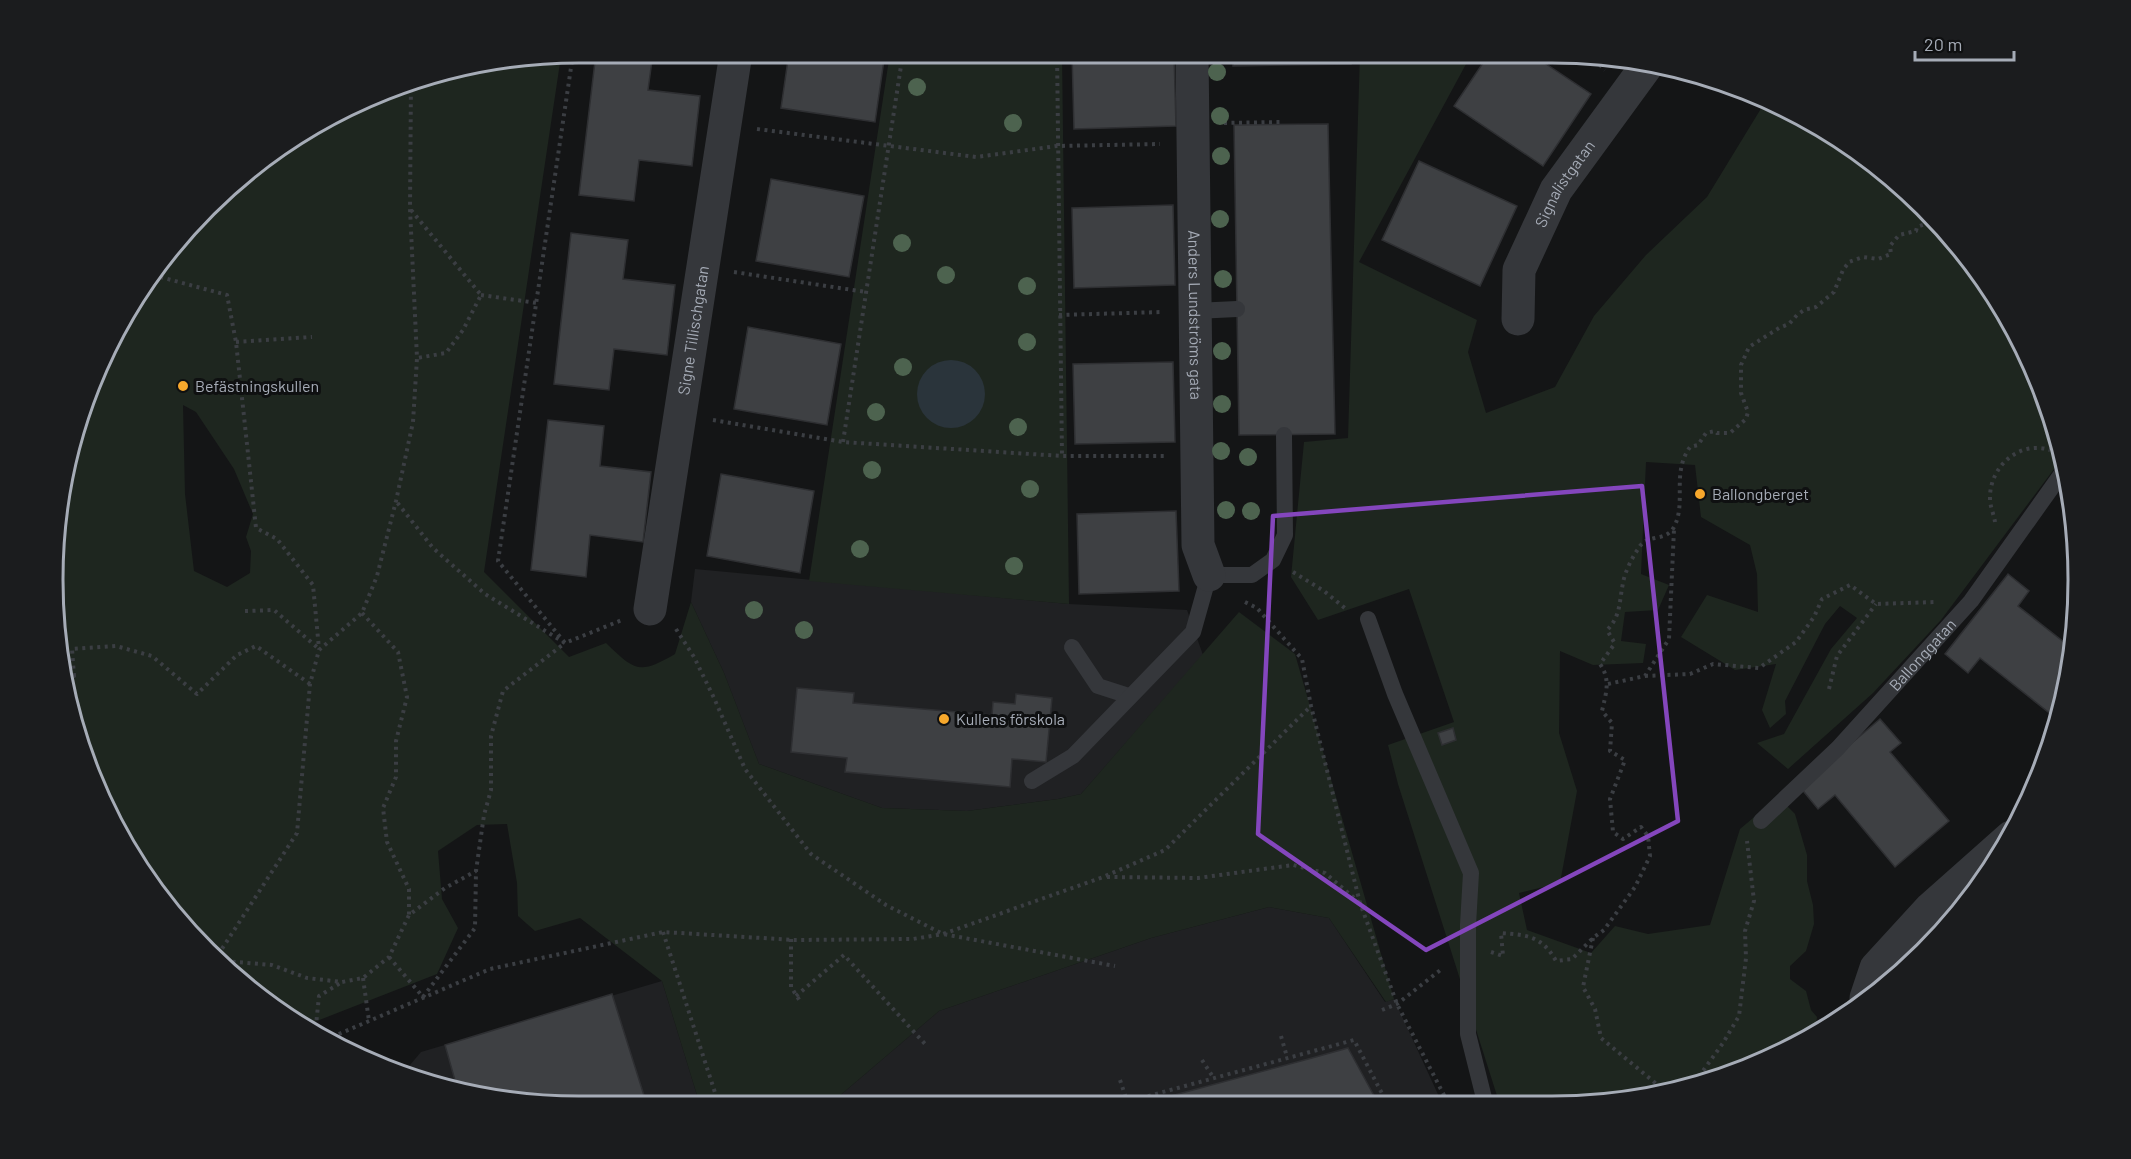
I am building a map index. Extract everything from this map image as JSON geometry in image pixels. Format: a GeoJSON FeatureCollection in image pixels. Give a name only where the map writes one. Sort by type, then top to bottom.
{"type":"FeatureCollection","features":[{"type":"Feature","properties":{"kind":"street","name":"Signe Tillischgatan"},"geometry":{"type":"LineString","coordinates":[[650,609],[734,63]]}},
{"type":"Feature","properties":{"kind":"street","name":"Anders Lundströms gata"},"geometry":{"type":"LineString","coordinates":[[1192,63],[1182,312],[1198,545],[1209,575]]}},
{"type":"Feature","properties":{"kind":"street","name":"Signalistgatan"},"geometry":{"type":"LineString","coordinates":[[1518,319],[1519,270],[1556,190],[1643,71]]}},
{"type":"Feature","properties":{"kind":"street"},"geometry":{"type":"LineString","coordinates":[[1870,985],[1876,968],[1931,908],[1985,860]]}},
{"type":"Feature","properties":{"kind":"lane"},"geometry":{"type":"LineString","coordinates":[[1182,312],[1237,309]]}},
{"type":"Feature","properties":{"kind":"lane"},"geometry":{"type":"LineString","coordinates":[[1032,781],[1073,756],[1193,632],[1209,575],[1252,575],[1274,561],[1285,535],[1284,435]]}},
{"type":"Feature","properties":{"kind":"lane","name":"Ballonggatan"},"geometry":{"type":"LineString","coordinates":[[1761,821],[1838,748],[1971,601],[2058,479]]}},
{"type":"Feature","properties":{"kind":"lane"},"geometry":{"type":"LineString","coordinates":[[1368,619],[1395,694],[1471,873],[1468,1034],[1484,1096]]}},
{"type":"Feature","properties":{"kind":"lane"},"geometry":{"type":"LineString","coordinates":[[1072,647],[1098,686],[1129,696]]}},
{"type":"Feature","properties":{"kind":"path"},"geometry":{"type":"LineString","coordinates":[[565,643],[498,561],[572,63]]}},
{"type":"Feature","properties":{"kind":"path"},"geometry":{"type":"LineString","coordinates":[[843,442],[902,63]]}},
{"type":"Feature","properties":{"kind":"path"},"geometry":{"type":"LineString","coordinates":[[1057,63],[1062,456]]}},
{"type":"Feature","properties":{"kind":"path"},"geometry":{"type":"LineString","coordinates":[[319,650],[362,613],[377,576],[413,422],[417,358],[410,209],[411,91]]}},
{"type":"Feature","properties":{"kind":"path"},"geometry":{"type":"LineString","coordinates":[[1248,123],[1281,122],[1281,125]]}},
{"type":"Feature","properties":{"kind":"path"},"geometry":{"type":"LineString","coordinates":[[750,128],[976,157],[1057,146],[1169,144]]}},
{"type":"Feature","properties":{"kind":"path"},"geometry":{"type":"LineString","coordinates":[[410,209],[481,295],[537,303]]}},
{"type":"Feature","properties":{"kind":"path"},"geometry":{"type":"LineString","coordinates":[[1645,676],[1669,639],[1674,528],[1680,506],[1680,471],[1685,453],[1690,447],[1698,445],[1706,433],[1714,431],[1718,434],[1730,433],[1746,419],[1748,412],[1741,393],[1742,365],[1749,347],[1789,324],[1804,310],[1816,307],[1828,297],[1834,291],[1849,262],[1863,257],[1878,259],[1891,254],[1890,246],[1899,235],[1916,231],[1917,227],[1926,224]]}},
{"type":"Feature","properties":{"kind":"path"},"geometry":{"type":"LineString","coordinates":[[727,271],[866,292]]}},
{"type":"Feature","properties":{"kind":"path"},"geometry":{"type":"LineString","coordinates":[[161,277],[227,295],[236,342],[256,528],[277,539],[313,585],[319,650],[310,684],[297,833],[221,951]]}},
{"type":"Feature","properties":{"kind":"path"},"geometry":{"type":"LineString","coordinates":[[417,358],[446,353],[463,330],[481,295]]}},
{"type":"Feature","properties":{"kind":"path"},"geometry":{"type":"LineString","coordinates":[[1059,315],[1182,312]]}},
{"type":"Feature","properties":{"kind":"path"},"geometry":{"type":"LineString","coordinates":[[236,342],[312,337]]}},
{"type":"Feature","properties":{"kind":"path"},"geometry":{"type":"LineString","coordinates":[[703,419],[843,442],[1062,456],[1171,456]]}},
{"type":"Feature","properties":{"kind":"path"},"geometry":{"type":"LineString","coordinates":[[2013,543],[1995,523],[1990,499],[1993,478],[2004,461],[2021,449],[2042,447],[2051,451]]}},
{"type":"Feature","properties":{"kind":"path"},"geometry":{"type":"LineString","coordinates":[[396,501],[433,548],[485,594],[565,643]]}},
{"type":"Feature","properties":{"kind":"path"},"geometry":{"type":"LineString","coordinates":[[1382,1010],[1397,1004],[1468,948],[1480,948],[1503,956],[1501,933],[1529,935],[1548,947],[1556,961],[1572,959],[1604,930],[1635,887],[1650,856],[1648,836],[1641,827],[1623,839],[1614,832],[1610,799],[1625,760],[1610,751],[1612,723],[1602,711],[1608,684],[1600,664],[1613,646],[1614,642],[1607,630],[1615,621],[1620,608],[1623,581],[1641,543],[1648,539],[1660,538],[1674,528]]}},
{"type":"Feature","properties":{"kind":"path"},"geometry":{"type":"LineString","coordinates":[[1274,561],[1324,591],[1348,610],[1368,619]]}},
{"type":"Feature","properties":{"kind":"path"},"geometry":{"type":"LineString","coordinates":[[1608,684],[1645,676],[1690,674],[1713,664],[1759,668],[1796,642],[1814,617],[1822,599],[1850,585],[1876,604],[1971,601]]}},
{"type":"Feature","properties":{"kind":"path"},"geometry":{"type":"LineString","coordinates":[[1239,598],[1257,608],[1302,659],[1311,706],[1360,903],[1397,1004],[1445,1096]]}},
{"type":"Feature","properties":{"kind":"path"},"geometry":{"type":"LineString","coordinates":[[1829,689],[1837,656],[1876,604]]}},
{"type":"Feature","properties":{"kind":"path"},"geometry":{"type":"LineString","coordinates":[[423,997],[475,928],[476,871],[484,815],[491,790],[491,736],[503,690],[565,643],[650,609],[671,621],[694,657],[745,769],[811,854],[886,905],[943,934],[1115,966]]}},
{"type":"Feature","properties":{"kind":"path"},"geometry":{"type":"LineString","coordinates":[[245,611],[274,610],[319,650]]}},
{"type":"Feature","properties":{"kind":"path"},"geometry":{"type":"LineString","coordinates":[[362,613],[398,652],[408,698],[396,741],[396,777],[383,808],[387,842],[409,889],[410,915]]}},
{"type":"Feature","properties":{"kind":"path"},"geometry":{"type":"LineString","coordinates":[[72,675],[74,676],[72,649],[116,646],[152,656],[197,694],[237,655],[256,646],[310,684]]}},
{"type":"Feature","properties":{"kind":"path"},"geometry":{"type":"LineString","coordinates":[[336,1035],[490,969],[663,932],[791,939],[913,939],[943,934],[1103,877],[1166,850],[1311,706]]}},
{"type":"Feature","properties":{"kind":"path"},"geometry":{"type":"LineString","coordinates":[[1701,1074],[1738,1016],[1746,958],[1745,931],[1754,901],[1747,842],[1761,821]]}},
{"type":"Feature","properties":{"kind":"path"},"geometry":{"type":"LineString","coordinates":[[1103,877],[1198,878],[1293,865],[1325,873],[1360,903]]}},
{"type":"Feature","properties":{"kind":"path"},"geometry":{"type":"LineString","coordinates":[[232,962],[272,965],[307,978],[342,982],[363,978],[389,957],[410,915],[445,888],[476,871]]}},
{"type":"Feature","properties":{"kind":"path"},"geometry":{"type":"LineString","coordinates":[[663,932],[716,1096]]}},
{"type":"Feature","properties":{"kind":"path"},"geometry":{"type":"LineString","coordinates":[[1593,938],[1583,987],[1595,1009],[1601,1038],[1657,1085]]}},
{"type":"Feature","properties":{"kind":"path"},"geometry":{"type":"LineString","coordinates":[[791,939],[791,987],[800,1001]]}},
{"type":"Feature","properties":{"kind":"path"},"geometry":{"type":"LineString","coordinates":[[796,996],[844,955],[925,1044]]}},
{"type":"Feature","properties":{"kind":"path"},"geometry":{"type":"LineString","coordinates":[[389,957],[423,997]]}},
{"type":"Feature","properties":{"kind":"path"},"geometry":{"type":"LineString","coordinates":[[363,978],[369,1021]]}},
{"type":"Feature","properties":{"kind":"path"},"geometry":{"type":"LineString","coordinates":[[316,1024],[319,996],[342,982]]}},
{"type":"Feature","properties":{"kind":"path"},"geometry":{"type":"LineString","coordinates":[[1281,1036],[1287,1057]]}},
{"type":"Feature","properties":{"kind":"path"},"geometry":{"type":"LineString","coordinates":[[1145,1096],[1354,1040],[1383,1096]]}},
{"type":"Feature","properties":{"kind":"path"},"geometry":{"type":"LineString","coordinates":[[1202,1060],[1213,1077]]}},
{"type":"Feature","properties":{"kind":"path"},"geometry":{"type":"LineString","coordinates":[[1120,1080],[1125,1096]]}},
{"type":"Feature","properties":{"kind":"highlighted area"},"geometry":{"type":"Polygon","coordinates":[[[1642,486],[1678,821],[1426,950],[1258,834],[1273,516],[1642,486]]]}},
{"type":"Feature","properties":{"kind":"shaded area"},"geometry":{"type":"Polygon","coordinates":[[[888,63],[1062,63],[1069,604],[809,581],[888,63]]]}},
{"type":"Feature","properties":{"kind":"shaded area"},"geometry":{"type":"Polygon","coordinates":[[[1360,63],[1467,63],[1359,262],[1477,320],[1468,352],[1486,413],[1555,387],[1594,316],[1646,255],[1707,197],[1762,108],[1810,132],[1866,170],[1917,214],[1961,265],[1999,321],[2015,351],[2041,413],[2055,467],[1941,620],[1873,693],[1788,769],[1757,743],[1784,734],[1831,649],[1857,618],[1840,606],[1825,624],[1785,701],[1786,714],[1770,728],[1762,710],[1776,664],[1735,670],[1681,637],[1707,595],[1758,612],[1757,574],[1750,545],[1701,517],[1695,465],[1646,462],[1641,574],[1669,585],[1658,610],[1625,612],[1621,641],[1646,644],[1643,663],[1593,665],[1560,651],[1559,733],[1577,791],[1560,883],[1519,893],[1527,930],[1591,953],[1615,926],[1648,934],[1710,925],[1740,829],[1778,797],[1795,814],[1807,855],[1807,881],[1813,905],[1814,924],[1806,951],[1790,966],[1790,979],[1806,991],[1811,1010],[1817,1017],[1816,1023],[1780,1043],[1718,1069],[1652,1086],[1585,1095],[1497,1096],[1398,784],[1388,745],[1454,722],[1409,589],[1318,620],[1291,577],[1304,442],[1348,438],[1360,63]]]}},
{"type":"Feature","properties":{"kind":"shaded area"},"geometry":{"type":"Polygon","coordinates":[[[560,64],[484,572],[569,657],[606,643],[624,659],[638,667],[653,665],[675,654],[691,602],[724,673],[759,764],[882,808],[967,811],[1081,794],[1239,612],[1295,654],[1394,999],[1386,1002],[1329,918],[1269,907],[1151,938],[939,1011],[839,1096],[697,1096],[662,981],[580,918],[535,931],[518,916],[517,883],[507,824],[477,825],[438,851],[442,899],[458,928],[437,974],[314,1022],[239,968],[214,945],[170,894],[132,838],[116,808],[90,746],[81,713],[67,647],[64,613],[64,546],[67,512],[90,413],[116,351],[132,321],[170,265],[191,239],[239,191],[265,170],[321,132],[382,102],[413,90],[479,73],[512,67],[560,64]],[[183,405],[185,494],[194,571],[227,587],[250,573],[251,551],[246,537],[253,514],[234,469],[196,412],[183,405]]]}},
{"type":"Feature","properties":{"kind":"shaded area"},"geometry":{"type":"Polygon","coordinates":[[[951,360],[964,363],[975,370],[982,381],[985,394],[982,407],[975,418],[964,425],[951,428],[938,425],[927,418],[920,407],[917,394],[920,381],[927,370],[938,363],[951,360]]]}},
{"type":"Feature","properties":{"kind":"shaded area","name":"Kullens förskola"},"geometry":{"type":"Polygon","coordinates":[[[695,569],[1069,604],[1187,610],[1203,655],[1081,794],[967,811],[882,808],[759,764],[724,673],[691,602],[695,569]]]}},
{"type":"Feature","properties":{"kind":"shaded area"},"geometry":{"type":"Polygon","coordinates":[[[1269,907],[1329,918],[1385,1002],[1394,999],[1439,1096],[839,1096],[939,1011],[1151,938],[1269,907]]]}},
{"type":"Feature","properties":{"kind":"shaded area"},"geometry":{"type":"Polygon","coordinates":[[[662,981],[697,1096],[580,1096],[512,1092],[479,1086],[408,1067],[421,1052],[662,981]]]}},
{"type":"Feature","properties":{"kind":"building"},"geometry":{"type":"Polygon","coordinates":[[[595,63],[652,63],[648,90],[700,96],[692,166],[639,160],[634,201],[579,195],[595,63]]]}},
{"type":"Feature","properties":{"kind":"building"},"geometry":{"type":"Polygon","coordinates":[[[788,63],[884,63],[875,122],[781,108],[788,63]]]}},
{"type":"Feature","properties":{"kind":"building"},"geometry":{"type":"Polygon","coordinates":[[[1072,63],[1174,63],[1176,126],[1074,129],[1072,63]]]}},
{"type":"Feature","properties":{"kind":"building"},"geometry":{"type":"Polygon","coordinates":[[[1233,63],[1351,63],[1351,64],[1233,66],[1233,63]]]}},
{"type":"Feature","properties":{"kind":"building"},"geometry":{"type":"Polygon","coordinates":[[[1483,63],[1544,63],[1591,94],[1543,166],[1454,106],[1483,63]]]}},
{"type":"Feature","properties":{"kind":"building"},"geometry":{"type":"Polygon","coordinates":[[[1328,124],[1335,434],[1239,435],[1234,125],[1328,124]]]}},
{"type":"Feature","properties":{"kind":"building"},"geometry":{"type":"Polygon","coordinates":[[[1419,161],[1517,206],[1480,286],[1382,240],[1419,161]]]}},
{"type":"Feature","properties":{"kind":"building"},"geometry":{"type":"Polygon","coordinates":[[[771,179],[864,196],[849,277],[756,261],[771,179]]]}},
{"type":"Feature","properties":{"kind":"building"},"geometry":{"type":"Polygon","coordinates":[[[1173,205],[1175,285],[1074,288],[1072,208],[1173,205]]]}},
{"type":"Feature","properties":{"kind":"building"},"geometry":{"type":"Polygon","coordinates":[[[571,233],[628,240],[623,279],[675,285],[667,355],[614,349],[609,390],[554,384],[571,233]]]}},
{"type":"Feature","properties":{"kind":"building"},"geometry":{"type":"Polygon","coordinates":[[[748,327],[841,344],[827,425],[734,409],[748,327]]]}},
{"type":"Feature","properties":{"kind":"building"},"geometry":{"type":"Polygon","coordinates":[[[1173,362],[1175,442],[1075,444],[1073,364],[1173,362]]]}},
{"type":"Feature","properties":{"kind":"building"},"geometry":{"type":"Polygon","coordinates":[[[548,420],[604,426],[600,466],[651,472],[643,542],[590,535],[586,577],[531,570],[548,420]]]}},
{"type":"Feature","properties":{"kind":"building"},"geometry":{"type":"Polygon","coordinates":[[[721,474],[814,491],[800,573],[707,556],[721,474]]]}},
{"type":"Feature","properties":{"kind":"building"},"geometry":{"type":"Polygon","coordinates":[[[1176,511],[1179,591],[1079,594],[1077,514],[1176,511]]]}},
{"type":"Feature","properties":{"kind":"building"},"geometry":{"type":"Polygon","coordinates":[[[2008,574],[2029,591],[2018,606],[2064,642],[2050,713],[1980,658],[1968,673],[1945,654],[2008,574]]]}},
{"type":"Feature","properties":{"kind":"building"},"geometry":{"type":"Polygon","coordinates":[[[797,688],[854,693],[853,703],[992,715],[993,702],[1015,704],[1016,694],[1052,698],[1046,762],[1012,759],[1010,787],[845,772],[847,758],[791,752],[797,688]]]}},
{"type":"Feature","properties":{"kind":"building"},"geometry":{"type":"Polygon","coordinates":[[[1880,719],[1901,743],[1890,752],[1949,821],[1895,867],[1835,795],[1818,809],[1800,787],[1880,719]]]}},
{"type":"Feature","properties":{"kind":"building"},"geometry":{"type":"Polygon","coordinates":[[[1453,728],[1456,740],[1442,745],[1438,733],[1453,728]]]}},
{"type":"Feature","properties":{"kind":"building"},"geometry":{"type":"Polygon","coordinates":[[[612,994],[644,1096],[546,1095],[512,1092],[455,1080],[445,1045],[612,994]]]}},
{"type":"Feature","properties":{"kind":"building"},"geometry":{"type":"Polygon","coordinates":[[[1348,1048],[1374,1096],[1171,1096],[1348,1048]]]}},
{"type":"Feature","properties":{"kind":"place","name":"Befästningskullen"},"geometry":{"type":"Point","coordinates":[183,386]}},
{"type":"Feature","properties":{"kind":"place","name":"Ballongberget"},"geometry":{"type":"Point","coordinates":[1700,494]}},
{"type":"Feature","properties":{"kind":"place","name":"Kullens förskola"},"geometry":{"type":"Point","coordinates":[944,719]}}]}
